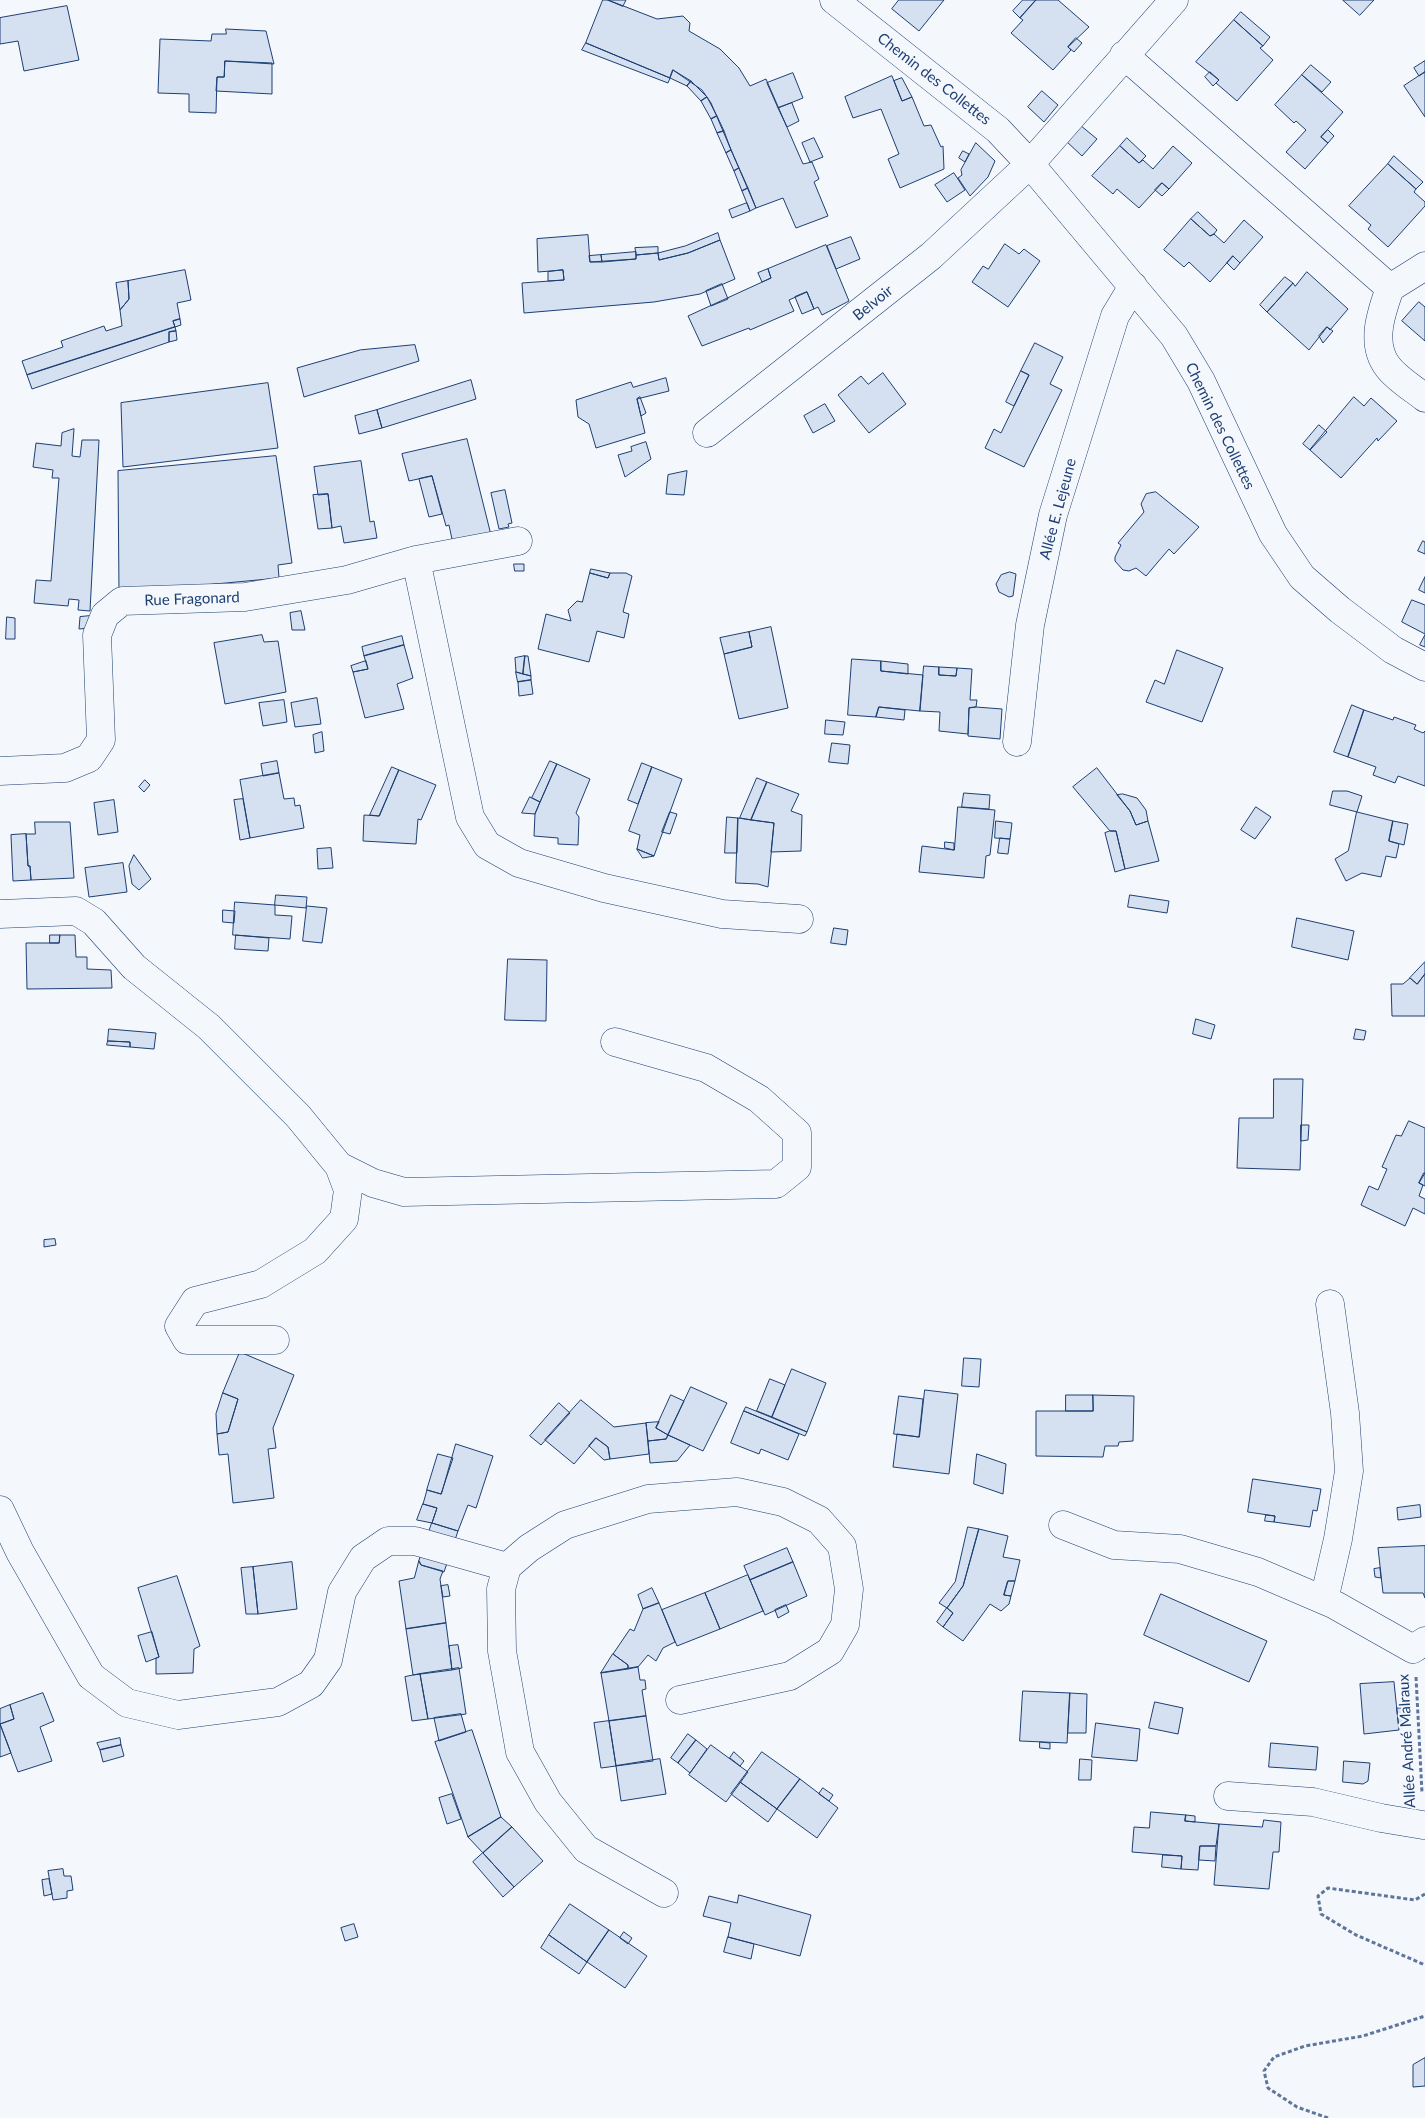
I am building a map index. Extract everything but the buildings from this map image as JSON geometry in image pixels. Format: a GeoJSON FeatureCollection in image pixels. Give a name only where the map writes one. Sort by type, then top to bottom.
{"type":"FeatureCollection","features":[{"type":"Feature","properties":{"kind":"street","name":"Chemin des Collettes"},"geometry":{"type":"LineString","coordinates":[[834,0],[998,130],[1030,164],[1174,336],[1201,381],[1273,534],[1302,577],[1340,610],[1393,650],[1425,667]]}},
{"type":"Feature","properties":{"kind":"street"},"geometry":{"type":"LineString","coordinates":[[1030,164],[1174,0]]}},
{"type":"Feature","properties":{"kind":"street"},"geometry":{"type":"LineString","coordinates":[[1124,55],[1390,288]]}},
{"type":"Feature","properties":{"kind":"street","name":"Belvoir"},"geometry":{"type":"LineString","coordinates":[[707,433],[932,256],[1030,164]]}},
{"type":"Feature","properties":{"kind":"street"},"geometry":{"type":"LineString","coordinates":[[1425,266],[1390,288],[1381,312],[1378,343],[1388,367],[1425,398]]}},
{"type":"Feature","properties":{"kind":"street","name":"Allée E. Lejeune"},"geometry":{"type":"LineString","coordinates":[[1017,742],[1030,625],[1053,515],[1115,316],[1133,286]]}},
{"type":"Feature","properties":{"kind":"street","name":"Rue Fragonard"},"geometry":{"type":"LineString","coordinates":[[0,771],[65,768],[89,758],[101,740],[97,635],[105,614],[122,601],[245,597],[347,580],[416,560],[518,541]]}},
{"type":"Feature","properties":{"kind":"street"},"geometry":{"type":"LineString","coordinates":[[416,560],[470,817],[487,845],[518,863],[604,888],[722,914],[798,919]]}},
{"type":"Feature","properties":{"kind":"street"},"geometry":{"type":"LineString","coordinates":[[0,914],[76,910],[94,922],[134,968],[216,1034],[298,1116],[339,1166],[348,1190],[344,1219],[315,1250],[261,1284],[195,1301],[179,1326],[187,1340],[275,1340]]}},
{"type":"Feature","properties":{"kind":"street"},"geometry":{"type":"LineString","coordinates":[[339,1166],[372,1183],[404,1192],[776,1184],[797,1167],[797,1132],[760,1099],[706,1068],[616,1042]]}},
{"type":"Feature","properties":{"kind":"street"},"geometry":{"type":"LineString","coordinates":[[1324,1600],[1338,1539],[1349,1471],[1345,1413],[1330,1304]]}},
{"type":"Feature","properties":{"kind":"street"},"geometry":{"type":"LineString","coordinates":[[664,1893],[586,1849],[548,1802],[520,1752],[502,1651],[501,1589],[507,1567],[529,1548],[565,1525],[648,1499],[737,1492],[783,1502],[819,1520],[842,1546],[849,1588],[846,1625],[830,1651],[790,1676],[680,1700]]}},
{"type":"Feature","properties":{"kind":"street"},"geometry":{"type":"LineString","coordinates":[[0,1510],[20,1552],[91,1676],[127,1703],[178,1714],[278,1702],[311,1684],[328,1660],[342,1592],[363,1558],[388,1541],[415,1541],[507,1567]]}},
{"type":"Feature","properties":{"kind":"street"},"geometry":{"type":"LineString","coordinates":[[1063,1525],[1114,1545],[1180,1549],[1258,1572],[1324,1600],[1419,1645]]}},
{"type":"Feature","properties":{"kind":"street"},"geometry":{"type":"LineString","coordinates":[[1228,1796],[1313,1802],[1381,1818],[1423,1825]]}},
{"type":"Feature","properties":{"kind":"path","name":"Allée André Malraux"},"geometry":{"type":"LineString","coordinates":[[1419,1645],[1423,1825]]}},
{"type":"Feature","properties":{"kind":"path"},"geometry":{"type":"LineString","coordinates":[[1425,1894],[1415,1900],[1328,1888],[1318,1896],[1321,1914],[1356,1935],[1425,1965]]}},
{"type":"Feature","properties":{"kind":"path"},"geometry":{"type":"LineString","coordinates":[[1328,2118],[1297,2107],[1268,2088],[1264,2071],[1274,2057],[1305,2046],[1363,2036],[1425,2016]]}}]}
